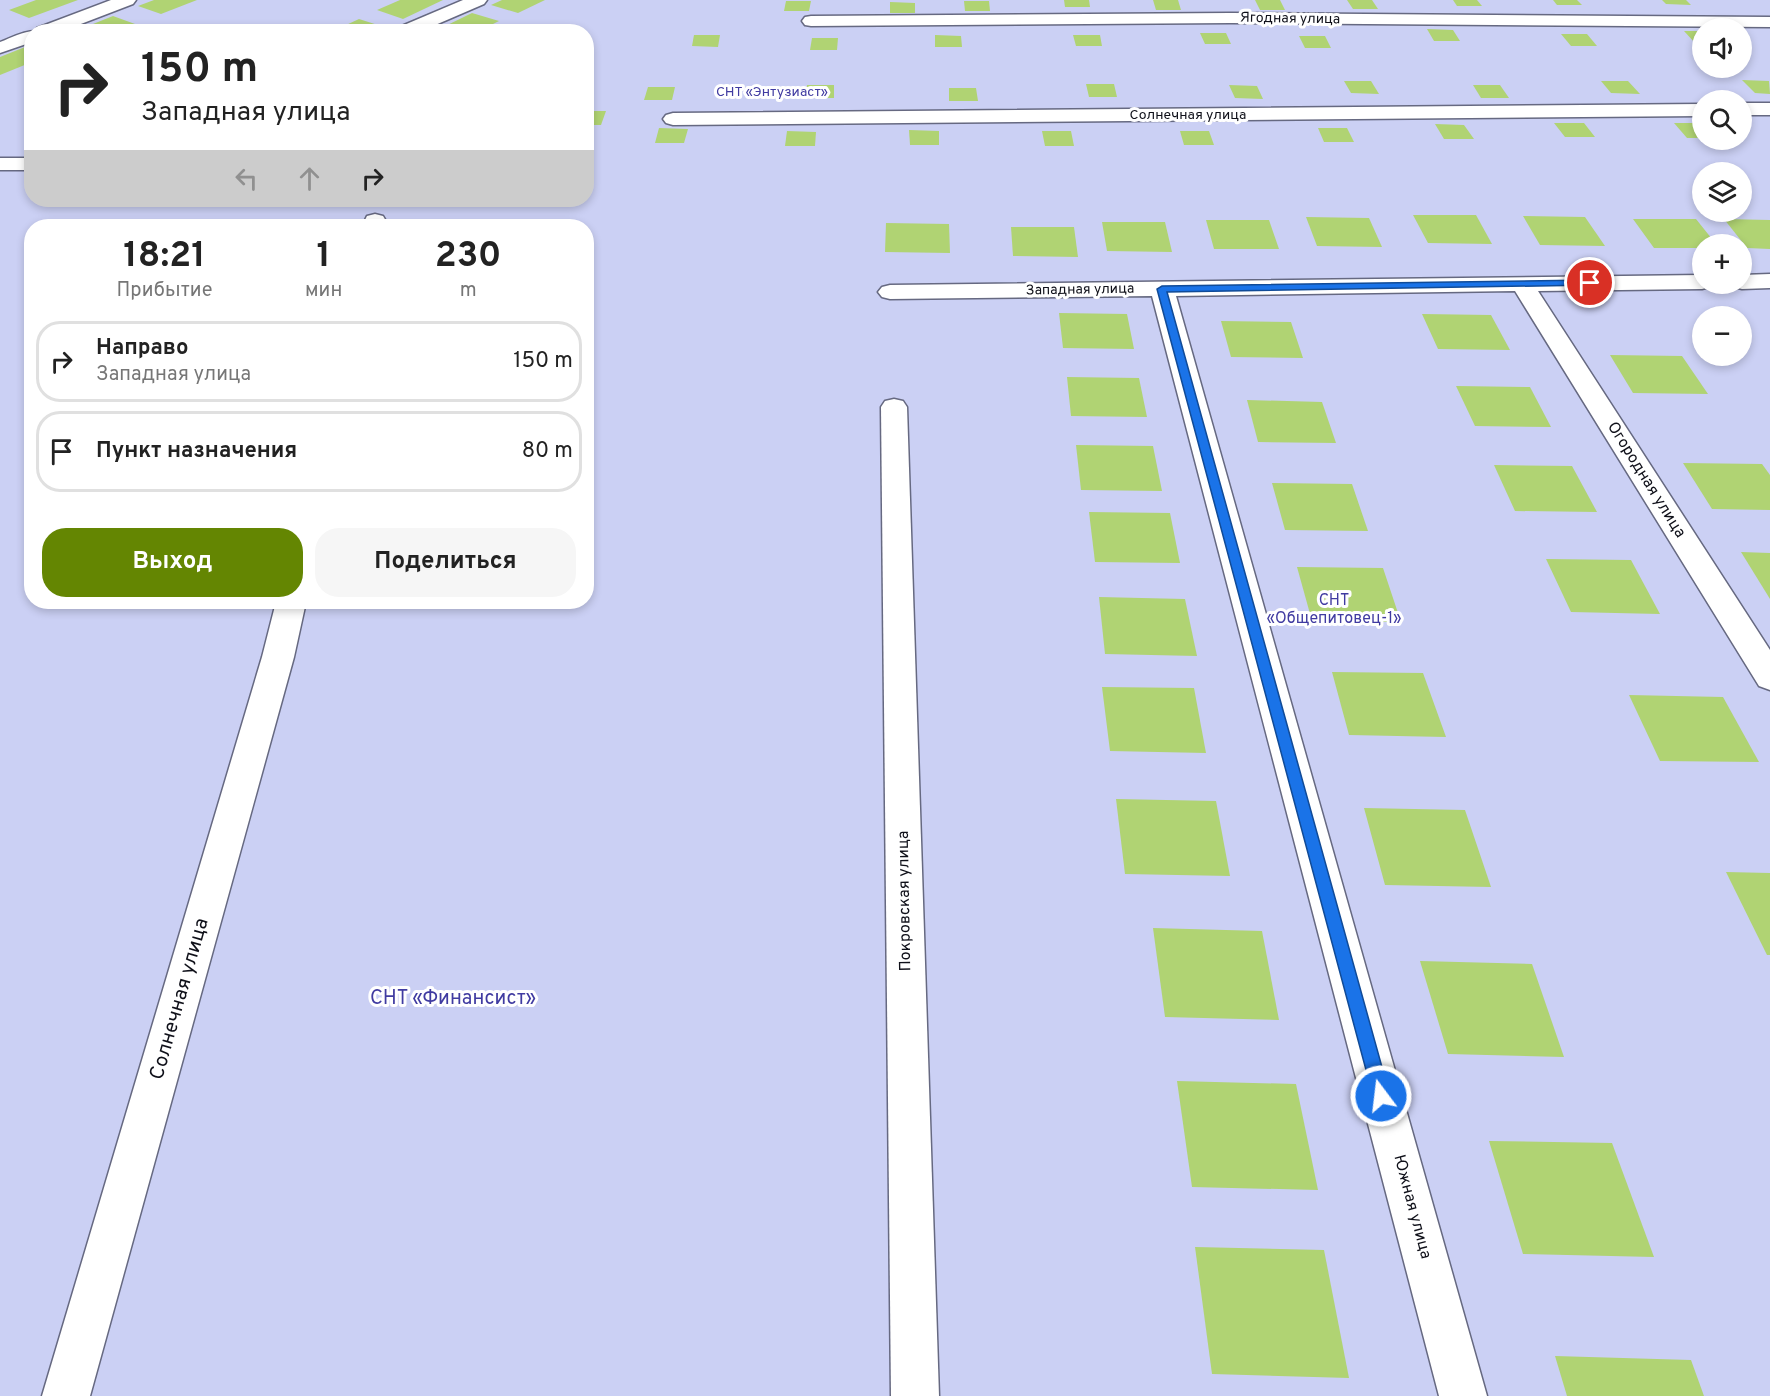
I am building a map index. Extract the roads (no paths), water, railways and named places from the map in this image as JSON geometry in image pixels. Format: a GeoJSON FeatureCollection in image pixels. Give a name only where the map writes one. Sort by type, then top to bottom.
{"type":"FeatureCollection","features":[{"type":"Feature","properties":{"kind":"street"},"geometry":{"type":"LineString","coordinates":[[64,24],[127,0]]}},
{"type":"Feature","properties":{"kind":"street"},"geometry":{"type":"LineString","coordinates":[[422,24],[478,0]]}},
{"type":"Feature","properties":{"kind":"street","name":"Ягодная улица"},"geometry":{"type":"LineString","coordinates":[[811,21],[1242,18],[1770,22]]}},
{"type":"Feature","properties":{"kind":"street"},"geometry":{"type":"LineString","coordinates":[[0,48],[24,39]]}},
{"type":"Feature","properties":{"kind":"street"},"geometry":{"type":"LineString","coordinates":[[1752,109],[1770,109]]}},
{"type":"Feature","properties":{"kind":"street","name":"Солнечная улица"},"geometry":{"type":"LineString","coordinates":[[673,119],[1692,110]]}},
{"type":"Feature","properties":{"kind":"street"},"geometry":{"type":"LineString","coordinates":[[0,164],[24,164]]}},
{"type":"Feature","properties":{"kind":"street"},"geometry":{"type":"LineString","coordinates":[[1752,282],[1770,281]]}},
{"type":"Feature","properties":{"kind":"street","name":"Западная улица"},"geometry":{"type":"LineString","coordinates":[[890,292],[1692,282]]}},
{"type":"Feature","properties":{"kind":"street","name":"Огородная улица"},"geometry":{"type":"LineString","coordinates":[[1522,284],[1770,677]]}},
{"type":"Feature","properties":{"kind":"street","name":"Южная улица"},"geometry":{"type":"LineString","coordinates":[[1162,289],[1463,1396]]}},
{"type":"Feature","properties":{"kind":"street","name":"Покровская улица"},"geometry":{"type":"LineString","coordinates":[[894,407],[915,1396]]}},
{"type":"Feature","properties":{"kind":"street","name":"Солнечная улица"},"geometry":{"type":"LineString","coordinates":[[66,1396],[278,657],[289,609]]}},
{"type":"Feature","properties":{"kind":"park label","name":"СНТ «Энтузиаст»"},"geometry":{"type":"Point","coordinates":[772,92]}},
{"type":"Feature","properties":{"kind":"park label","name":"СНТ «Общепитовец-1»"},"geometry":{"type":"Point","coordinates":[1334,610]}},
{"type":"Feature","properties":{"kind":"park label","name":"СНТ «Финансист»"},"geometry":{"type":"Point","coordinates":[453,999]}}]}
